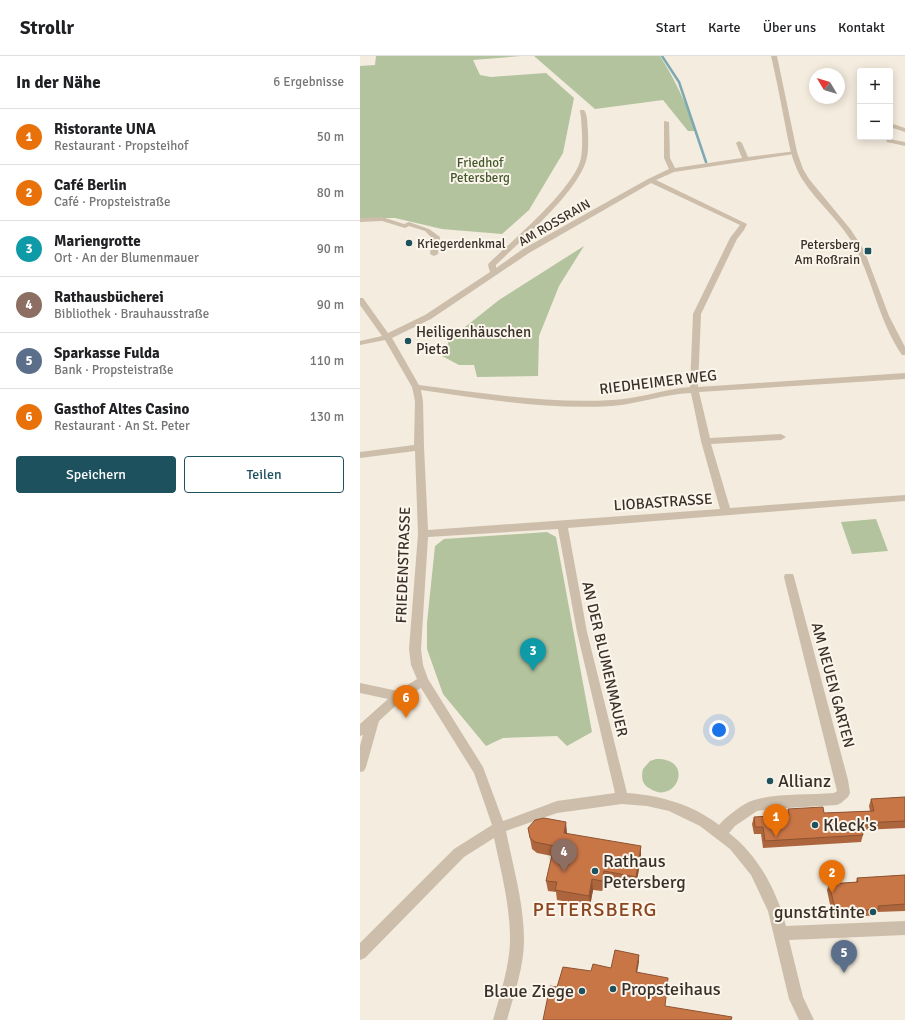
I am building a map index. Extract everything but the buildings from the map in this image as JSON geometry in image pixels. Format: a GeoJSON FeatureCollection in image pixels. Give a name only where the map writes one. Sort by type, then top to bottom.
{"type":"FeatureCollection","features":[{"type":"Feature","properties":{"kind":"street"},"geometry":{"type":"LineString","coordinates":[[774,56],[794,152],[800,169],[806,180],[856,243],[873,279],[883,313],[905,353]]}},
{"type":"Feature","properties":{"kind":"street"},"geometry":{"type":"LineString","coordinates":[[494,272],[492,265],[561,196],[579,172],[584,161],[584,116],[582,111]]}},
{"type":"Feature","properties":{"kind":"street"},"geometry":{"type":"LineString","coordinates":[[666,122],[667,158],[673,170]]}},
{"type":"Feature","properties":{"kind":"street"},"geometry":{"type":"LineString","coordinates":[[893,126],[905,130]]}},
{"type":"Feature","properties":{"kind":"street"},"geometry":{"type":"LineString","coordinates":[[890,141],[905,144]]}},
{"type":"Feature","properties":{"kind":"street"},"geometry":{"type":"LineString","coordinates":[[739,143],[746,159]]}},
{"type":"Feature","properties":{"kind":"street","name":"AM ROSSRAIN"},"geometry":{"type":"LineString","coordinates":[[360,343],[387,337],[428,317],[526,251],[650,180],[673,170],[794,152]]}},
{"type":"Feature","properties":{"kind":"street"},"geometry":{"type":"LineString","coordinates":[[650,180],[744,224],[742,229],[734,238],[697,314],[694,389],[706,441],[726,512]]}},
{"type":"Feature","properties":{"kind":"street"},"geometry":{"type":"LineString","coordinates":[[360,220],[382,220],[405,226],[408,224],[427,230],[436,237],[434,254]]}},
{"type":"Feature","properties":{"kind":"street","name":"FRIEDENSTRASSE"},"geometry":{"type":"LineString","coordinates":[[360,300],[387,337],[416,387],[419,401],[419,447],[423,534],[416,649],[417,665],[423,681],[479,772],[499,828],[515,910],[516,940],[513,970],[500,1020]]}},
{"type":"Feature","properties":{"kind":"street","name":"RIEDHEIMER WEG"},"geometry":{"type":"LineString","coordinates":[[416,387],[554,404],[623,402],[663,392],[694,389],[905,376]]}},
{"type":"Feature","properties":{"kind":"street"},"geometry":{"type":"LineString","coordinates":[[706,441],[781,437]]}},
{"type":"Feature","properties":{"kind":"street"},"geometry":{"type":"LineString","coordinates":[[360,455],[419,447]]}},
{"type":"Feature","properties":{"kind":"street","name":"LIOBASTRASSE"},"geometry":{"type":"LineString","coordinates":[[423,534],[562,526],[905,498]]}},
{"type":"Feature","properties":{"kind":"street","name":"AN DER BLUMENMAUER"},"geometry":{"type":"LineString","coordinates":[[562,526],[582,632],[622,798]]}},
{"type":"Feature","properties":{"kind":"street","name":"AM NEUEN GARTEN"},"geometry":{"type":"LineString","coordinates":[[721,833],[730,822],[754,806],[770,803],[837,799],[844,793],[842,780],[789,577]]}},
{"type":"Feature","properties":{"kind":"street"},"geometry":{"type":"LineString","coordinates":[[360,731],[373,721],[399,696],[423,681]]}},
{"type":"Feature","properties":{"kind":"street"},"geometry":{"type":"LineString","coordinates":[[360,688],[399,696]]}},
{"type":"Feature","properties":{"kind":"street"},"geometry":{"type":"LineString","coordinates":[[360,767],[373,721]]}},
{"type":"Feature","properties":{"kind":"street"},"geometry":{"type":"LineString","coordinates":[[360,953],[459,853],[499,828],[557,807],[622,798],[647,800],[671,806],[705,822],[721,833],[735,846],[756,871],[772,904],[796,999],[807,1020]]}},
{"type":"Feature","properties":{"kind":"street"},"geometry":{"type":"LineString","coordinates":[[780,933],[905,928]]}},
{"type":"Feature","properties":{"kind":"green space","name":"Friedhof Petersberg"},"geometry":{"type":"Polygon","coordinates":[[[376,56],[521,56],[473,60],[480,75],[491,77],[546,73],[574,98],[563,153],[529,210],[502,234],[442,229],[395,218],[360,218],[360,66],[375,65],[376,56]]]}},
{"type":"Feature","properties":{"kind":"green space"},"geometry":{"type":"Polygon","coordinates":[[[534,56],[660,56],[680,92],[695,131],[688,131],[663,100],[595,109],[534,56]]]}},
{"type":"Feature","properties":{"kind":"green space"},"geometry":{"type":"Polygon","coordinates":[[[584,246],[559,286],[539,336],[538,376],[477,377],[474,365],[459,365],[442,356],[450,339],[499,300],[584,246]]]}},
{"type":"Feature","properties":{"kind":"green space"},"geometry":{"type":"Polygon","coordinates":[[[876,519],[888,551],[852,554],[841,522],[876,519]]]}},
{"type":"Feature","properties":{"kind":"green space"},"geometry":{"type":"Polygon","coordinates":[[[547,532],[556,537],[592,732],[567,746],[557,736],[503,738],[486,746],[443,694],[427,649],[427,623],[435,546],[444,539],[547,532]]]}},
{"type":"Feature","properties":{"kind":"green space"},"geometry":{"type":"Polygon","coordinates":[[[656,759],[668,761],[676,766],[678,780],[674,787],[667,791],[659,792],[649,788],[643,780],[643,769],[650,761],[656,759]]]}},
{"type":"Feature","properties":{"kind":"waterway"},"geometry":{"type":"LineString","coordinates":[[662,56],[679,82],[706,162]]}},
{"type":"Feature","properties":{"kind":"place","name":"Kriegerdenkmal"},"geometry":{"type":"Point","coordinates":[409,243]}},
{"type":"Feature","properties":{"kind":"place","name":"Petersberg Am Roßrain"},"geometry":{"type":"Point","coordinates":[868,251]}},
{"type":"Feature","properties":{"kind":"place","name":"Heiligenhäuschen Pieta"},"geometry":{"type":"Point","coordinates":[408,341]}},
{"type":"Feature","properties":{"kind":"place","name":"Mariengrotte"},"geometry":{"type":"Point","coordinates":[533,671]}},
{"type":"Feature","properties":{"kind":"place","name":"Gasthof Altes Casino"},"geometry":{"type":"Point","coordinates":[406,718]}},
{"type":"Feature","properties":{"kind":"place","name":"Allianz"},"geometry":{"type":"Point","coordinates":[770,781]}},
{"type":"Feature","properties":{"kind":"place","name":"Kleck's"},"geometry":{"type":"Point","coordinates":[815,825]}},
{"type":"Feature","properties":{"kind":"place","name":"Ristorante UNA"},"geometry":{"type":"Point","coordinates":[776,837]}},
{"type":"Feature","properties":{"kind":"place","name":"Rathaus Petersberg"},"geometry":{"type":"Point","coordinates":[595,871]}},
{"type":"Feature","properties":{"kind":"place","name":"Rathausbücherei"},"geometry":{"type":"Point","coordinates":[564,872]}},
{"type":"Feature","properties":{"kind":"place","name":"Café Berlin"},"geometry":{"type":"Point","coordinates":[832,893]}},
{"type":"Feature","properties":{"kind":"place","name":"gunst&tinte"},"geometry":{"type":"Point","coordinates":[873,912]}},
{"type":"Feature","properties":{"kind":"place","name":"Sparkasse Fulda"},"geometry":{"type":"Point","coordinates":[844,973]}},
{"type":"Feature","properties":{"kind":"place","name":"Propsteihaus"},"geometry":{"type":"Point","coordinates":[613,989]}},
{"type":"Feature","properties":{"kind":"place","name":"Blaue Ziege"},"geometry":{"type":"Point","coordinates":[582,991]}},
{"type":"Feature","properties":{"kind":"district","name":"PETERSBERG"},"geometry":{"type":"Point","coordinates":[595,909]}}]}
